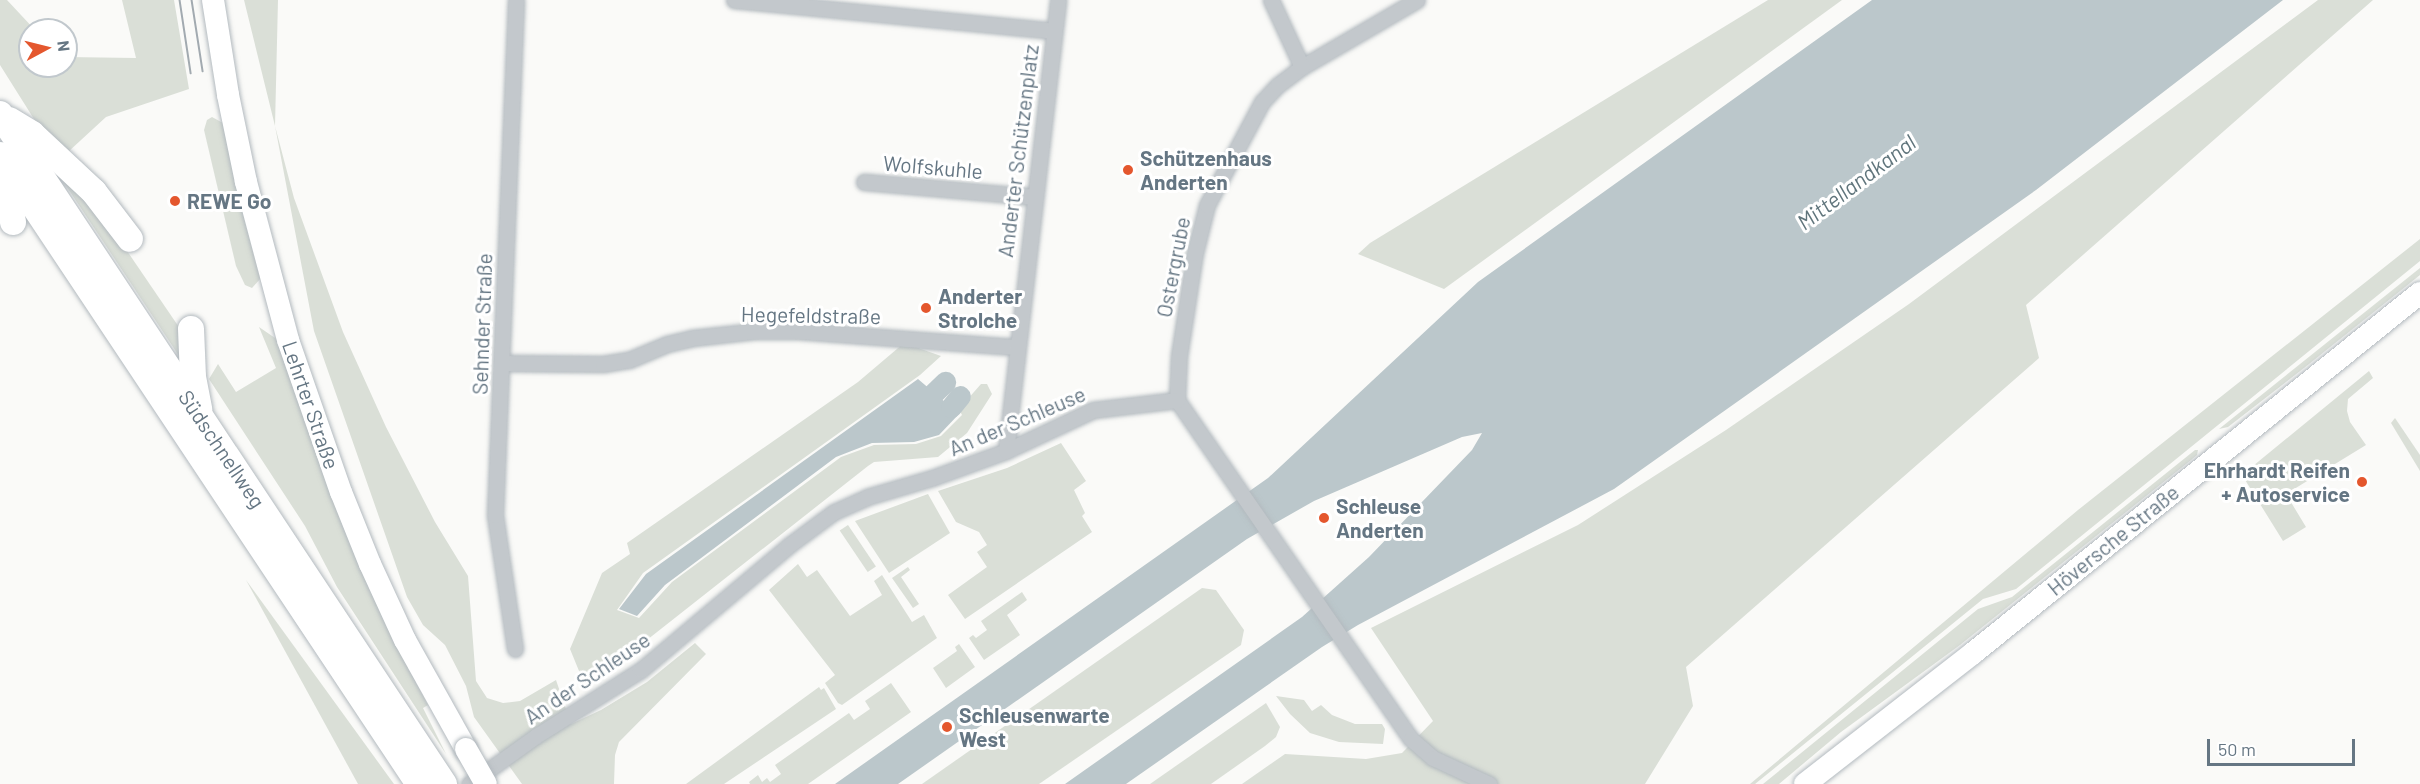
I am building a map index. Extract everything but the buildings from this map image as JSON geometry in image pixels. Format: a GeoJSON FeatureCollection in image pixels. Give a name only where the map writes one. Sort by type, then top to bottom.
{"type":"FeatureCollection","features":[{"type":"Feature","properties":{"kind":"highway"},"geometry":{"type":"LineString","coordinates":[[0,114],[32,134],[94,192],[130,239]]}},
{"type":"Feature","properties":{"kind":"highway","name":"Südschnellweg"},"geometry":{"type":"LineString","coordinates":[[0,114],[189,419],[428,778]]}},
{"type":"Feature","properties":{"kind":"highway"},"geometry":{"type":"LineString","coordinates":[[1,156],[13,222]]}},
{"type":"Feature","properties":{"kind":"highway","name":"Südschnellweg"},"geometry":{"type":"LineString","coordinates":[[1,156],[189,419]]}},
{"type":"Feature","properties":{"kind":"highway"},"geometry":{"type":"LineString","coordinates":[[132,387],[189,419],[193,377],[191,329]]}},
{"type":"Feature","properties":{"kind":"main road","name":"Lehrter Straße"},"geometry":{"type":"LineString","coordinates":[[213,0],[228,95],[246,182],[288,340],[341,492],[370,564],[405,640],[486,784]]}},
{"type":"Feature","properties":{"kind":"main road","name":"Höversche Straße"},"geometry":{"type":"LineString","coordinates":[[1805,784],[2029,609],[2420,293]]}},
{"type":"Feature","properties":{"kind":"street","name":"Sehnder Straße"},"geometry":{"type":"LineString","coordinates":[[515,649],[495,515],[516,0]]}},
{"type":"Feature","properties":{"kind":"street"},"geometry":{"type":"LineString","coordinates":[[735,0],[1054,31]]}},
{"type":"Feature","properties":{"kind":"street","name":"Anderter Schützenplatz"},"geometry":{"type":"LineString","coordinates":[[1006,451],[1016,347],[1058,0]]}},
{"type":"Feature","properties":{"kind":"street"},"geometry":{"type":"LineString","coordinates":[[1270,0],[1302,67]]}},
{"type":"Feature","properties":{"kind":"street","name":"Ostergrube"},"geometry":{"type":"LineString","coordinates":[[1177,400],[1179,356],[1193,264],[1207,205],[1262,102],[1278,85],[1302,67],[1416,0]]}},
{"type":"Feature","properties":{"kind":"street","name":"Wolfskuhle"},"geometry":{"type":"LineString","coordinates":[[864,182],[1034,197]]}},
{"type":"Feature","properties":{"kind":"street","name":"Hegefeldstraße"},"geometry":{"type":"LineString","coordinates":[[501,363],[603,364],[630,360],[667,344],[692,338],[755,332],[798,331],[1016,347]]}},
{"type":"Feature","properties":{"kind":"street"},"geometry":{"type":"LineString","coordinates":[[1177,400],[1411,739],[1433,758],[1488,784]]}},
{"type":"Feature","properties":{"kind":"street","name":"An der Schleuse"},"geometry":{"type":"LineString","coordinates":[[469,784],[536,736],[655,659],[788,546],[834,512],[867,497],[932,478],[1006,451],[1093,410],[1177,400]]}},
{"type":"Feature","properties":{"kind":"shaded area"},"geometry":{"type":"Polygon","coordinates":[[[0,0],[7,0],[24,18],[18,18],[18,78],[78,78],[78,57],[136,58],[122,0],[174,0],[189,89],[106,117],[68,152],[39,127],[0,65],[0,0]]]}},
{"type":"Feature","properties":{"kind":"shaded area"},"geometry":{"type":"Polygon","coordinates":[[[244,0],[278,0],[275,126],[244,0]]]}},
{"type":"Feature","properties":{"kind":"shaded area"},"geometry":{"type":"Polygon","coordinates":[[[1768,0],[1842,0],[1444,289],[1358,254],[1370,243],[1768,0]]]}},
{"type":"Feature","properties":{"kind":"shaded area"},"geometry":{"type":"Polygon","coordinates":[[[2318,0],[2373,0],[2026,305],[2039,358],[1686,667],[1693,706],[1645,784],[1242,784],[1285,754],[1366,759],[1402,753],[1433,721],[1371,628],[1578,525],[1726,430],[1909,304],[2318,0]]]}},
{"type":"Feature","properties":{"kind":"shaded area"},"geometry":{"type":"Polygon","coordinates":[[[212,117],[223,123],[261,278],[252,288],[245,285],[236,266],[204,130],[207,120],[212,117]]]}},
{"type":"Feature","properties":{"kind":"shaded area"},"geometry":{"type":"Polygon","coordinates":[[[275,126],[294,198],[343,332],[386,427],[435,522],[468,576],[476,681],[487,698],[503,703],[520,701],[556,680],[571,724],[601,710],[647,682],[695,643],[706,654],[619,742],[615,755],[614,784],[522,784],[474,717],[466,686],[445,645],[423,625],[407,597],[314,331],[275,126]]]}},
{"type":"Feature","properties":{"kind":"shaded area"},"geometry":{"type":"Polygon","coordinates":[[[51,163],[108,223],[183,333],[191,374],[51,163]]]}},
{"type":"Feature","properties":{"kind":"shaded area"},"geometry":{"type":"Polygon","coordinates":[[[2420,239],[2420,261],[2016,589],[1983,599],[1755,784],[1750,784],[2078,510],[2420,239]]]}},
{"type":"Feature","properties":{"kind":"shaded area"},"geometry":{"type":"Polygon","coordinates":[[[2420,268],[2420,275],[2304,368],[2228,427],[2219,429],[2420,268]]]}},
{"type":"Feature","properties":{"kind":"shaded area"},"geometry":{"type":"Polygon","coordinates":[[[259,327],[278,340],[408,667],[428,705],[423,708],[446,754],[337,587],[305,526],[209,379],[218,364],[236,392],[276,368],[259,327]]]}},
{"type":"Feature","properties":{"kind":"shaded area"},"geometry":{"type":"Polygon","coordinates":[[[904,343],[941,356],[920,375],[643,573],[617,610],[639,618],[672,582],[841,457],[874,445],[916,444],[941,436],[962,415],[959,409],[981,384],[987,384],[992,394],[967,433],[938,457],[874,462],[868,466],[586,688],[570,649],[602,573],[630,554],[627,543],[858,382],[904,343]]]}},
{"type":"Feature","properties":{"kind":"shaded area"},"geometry":{"type":"Polygon","coordinates":[[[2369,371],[2373,378],[2348,399],[2347,411],[2350,422],[2366,445],[2286,494],[2306,527],[2283,541],[2242,475],[2369,371]]]}},
{"type":"Feature","properties":{"kind":"shaded area"},"geometry":{"type":"Polygon","coordinates":[[[2395,418],[2420,455],[2420,471],[2391,423],[2395,418]]]}},
{"type":"Feature","properties":{"kind":"shaded area"},"geometry":{"type":"Polygon","coordinates":[[[1061,443],[1086,481],[1074,490],[1085,513],[1082,516],[1092,532],[965,619],[948,595],[987,567],[977,552],[987,545],[979,532],[956,522],[938,491],[1007,468],[1061,443]]]}},
{"type":"Feature","properties":{"kind":"shaded area"},"geometry":{"type":"Polygon","coordinates":[[[2195,450],[2198,450],[2197,455],[2191,460],[1960,645],[1841,732],[1779,784],[1763,784],[1978,609],[2012,597],[2195,450]]]}},
{"type":"Feature","properties":{"kind":"shaded area"},"geometry":{"type":"Polygon","coordinates":[[[928,494],[950,533],[889,573],[855,521],[928,494]]]}},
{"type":"Feature","properties":{"kind":"shaded area"},"geometry":{"type":"Polygon","coordinates":[[[848,525],[876,566],[868,572],[840,531],[848,525]]]}},
{"type":"Feature","properties":{"kind":"shaded area"},"geometry":{"type":"Polygon","coordinates":[[[798,564],[807,577],[817,570],[850,616],[882,595],[874,581],[882,575],[912,622],[924,615],[937,638],[842,705],[838,703],[825,683],[835,675],[769,590],[798,564]]]}},
{"type":"Feature","properties":{"kind":"shaded area"},"geometry":{"type":"Polygon","coordinates":[[[908,567],[910,570],[901,577],[919,604],[913,608],[892,578],[908,567]]]}},
{"type":"Feature","properties":{"kind":"shaded area"},"geometry":{"type":"Polygon","coordinates":[[[246,580],[394,784],[358,784],[246,580]]]}},
{"type":"Feature","properties":{"kind":"shaded area"},"geometry":{"type":"Polygon","coordinates":[[[1202,588],[1216,590],[1244,630],[1241,645],[1039,784],[922,784],[1202,588]]]}},
{"type":"Feature","properties":{"kind":"shaded area"},"geometry":{"type":"Polygon","coordinates":[[[1022,592],[1027,600],[1007,615],[1020,635],[984,660],[969,638],[973,635],[976,638],[987,630],[981,621],[1022,592]]]}},
{"type":"Feature","properties":{"kind":"shaded area"},"geometry":{"type":"Polygon","coordinates":[[[959,644],[975,667],[946,688],[933,668],[957,651],[955,647],[959,644]]]}},
{"type":"Feature","properties":{"kind":"shaded area"},"geometry":{"type":"Polygon","coordinates":[[[891,683],[911,712],[808,784],[750,784],[749,782],[758,775],[762,782],[767,778],[770,782],[781,774],[775,765],[849,713],[854,720],[870,709],[865,701],[891,683]]]}},
{"type":"Feature","properties":{"kind":"shaded area"},"geometry":{"type":"Polygon","coordinates":[[[819,687],[821,690],[824,688],[836,709],[724,784],[686,784],[819,687]]]}},
{"type":"Feature","properties":{"kind":"shaded area"},"geometry":{"type":"Polygon","coordinates":[[[1276,696],[1304,700],[1312,711],[1321,705],[1332,715],[1355,724],[1382,724],[1385,729],[1383,744],[1339,742],[1310,733],[1290,714],[1276,696]]]}},
{"type":"Feature","properties":{"kind":"shaded area"},"geometry":{"type":"Polygon","coordinates":[[[1266,703],[1280,727],[1276,737],[1211,784],[1150,784],[1266,703]]]}},
{"type":"Feature","properties":{"kind":"water","name":"Mittellandkanal"},"geometry":{"type":"Polygon","coordinates":[[[1872,0],[2283,0],[2036,190],[1614,489],[1358,625],[1322,647],[1126,784],[1065,784],[1302,617],[1369,557],[1472,450],[1482,433],[1462,437],[1314,501],[1247,539],[898,784],[835,784],[1268,478],[1478,282],[1872,0]]]}},
{"type":"Feature","properties":{"kind":"water"},"geometry":{"type":"Polygon","coordinates":[[[918,379],[959,414],[939,435],[914,442],[872,443],[836,457],[665,585],[637,616],[619,609],[646,574],[918,379]]]}},
{"type":"Feature","properties":{"kind":"waterway"},"geometry":{"type":"LineString","coordinates":[[915,411],[945,382]]}},
{"type":"Feature","properties":{"kind":"waterway"},"geometry":{"type":"LineString","coordinates":[[951,407],[960,396]]}},
{"type":"Feature","properties":{"kind":"tram line"},"geometry":{"type":"LineString","coordinates":[[180,0],[191,73]]}},
{"type":"Feature","properties":{"kind":"tram line"},"geometry":{"type":"LineString","coordinates":[[192,0],[203,71]]}},
{"type":"Feature","properties":{"kind":"place","name":"Schützenhaus Anderten"},"geometry":{"type":"Point","coordinates":[1128,170]}},
{"type":"Feature","properties":{"kind":"place","name":"REWE Go"},"geometry":{"type":"Point","coordinates":[175,201]}},
{"type":"Feature","properties":{"kind":"place","name":"Anderter Strolche"},"geometry":{"type":"Point","coordinates":[926,308]}},
{"type":"Feature","properties":{"kind":"place","name":"Ehrhardt Reifen + Autoservice"},"geometry":{"type":"Point","coordinates":[2362,482]}},
{"type":"Feature","properties":{"kind":"place","name":"Schleuse Anderten"},"geometry":{"type":"Point","coordinates":[1324,518]}},
{"type":"Feature","properties":{"kind":"place","name":"Schleusenwarte West"},"geometry":{"type":"Point","coordinates":[947,727]}}]}
